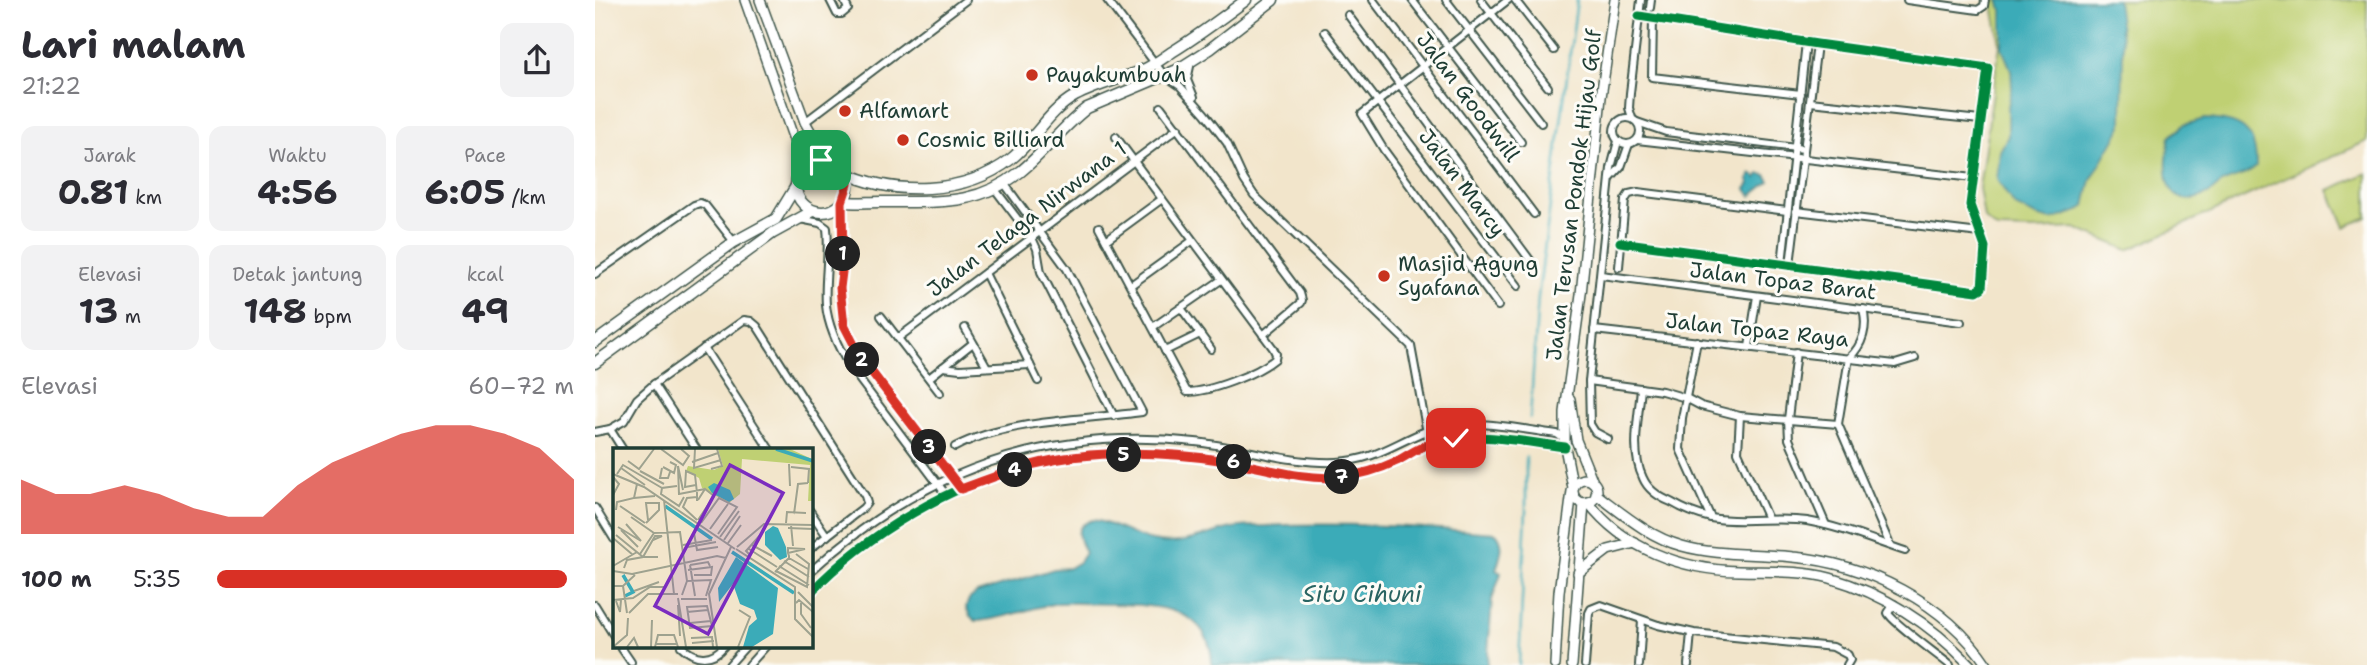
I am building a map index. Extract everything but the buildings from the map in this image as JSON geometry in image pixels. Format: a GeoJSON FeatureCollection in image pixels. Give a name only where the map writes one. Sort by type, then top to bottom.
{"type":"FeatureCollection","features":[{"type":"Feature","properties":{"kind":"main road"},"geometry":{"type":"LineString","coordinates":[[745,0],[804,168]]}},
{"type":"Feature","properties":{"kind":"main road"},"geometry":{"type":"LineString","coordinates":[[759,0],[805,122],[827,161],[861,180],[896,187],[947,186],[971,182],[1011,159],[1059,107],[1073,97],[1108,81],[1145,69],[1246,0]]}},
{"type":"Feature","properties":{"kind":"main road","name":"Jalan Terusan Pondok Hijau Golf"},"geometry":{"type":"LineString","coordinates":[[1555,665],[1559,592],[1573,489],[1565,443],[1565,412],[1601,97],[1615,0]]}},
{"type":"Feature","properties":{"kind":"main road"},"geometry":{"type":"LineString","coordinates":[[796,186],[803,204],[813,211],[826,212],[842,202],[953,202],[999,186],[1039,156],[1074,118],[1087,108],[1177,70],[1266,2]]}},
{"type":"Feature","properties":{"kind":"main road"},"geometry":{"type":"LineString","coordinates":[[759,38],[773,33]]}},
{"type":"Feature","properties":{"kind":"main road"},"geometry":{"type":"LineString","coordinates":[[595,342],[734,242],[776,219],[804,168],[815,162],[827,161]]}},
{"type":"Feature","properties":{"kind":"main road"},"geometry":{"type":"LineString","coordinates":[[842,202],[848,184],[843,172]]}},
{"type":"Feature","properties":{"kind":"main road"},"geometry":{"type":"LineString","coordinates":[[595,363],[773,233],[813,211]]}},
{"type":"Feature","properties":{"kind":"main road"},"geometry":{"type":"LineString","coordinates":[[657,298],[666,310]]}},
{"type":"Feature","properties":{"kind":"main road","name":"Jalan Terusan Pondok Hijau Golf"},"geometry":{"type":"LineString","coordinates":[[1569,394],[1574,431],[1593,482]]}},
{"type":"Feature","properties":{"kind":"main road"},"geometry":{"type":"LineString","coordinates":[[1565,443],[1581,452]]}},
{"type":"Feature","properties":{"kind":"main road"},"geometry":{"type":"LineString","coordinates":[[1967,664],[1930,627],[1894,604],[1829,578],[1796,572],[1707,569],[1678,562],[1621,535],[1586,502],[1575,498],[1573,489],[1581,479],[1593,482],[1599,496],[1633,523],[1682,547],[1818,560],[1878,578],[1942,617],[1976,650],[1987,665]]}},
{"type":"Feature","properties":{"kind":"main road"},"geometry":{"type":"LineString","coordinates":[[1586,502],[1599,496]]}},
{"type":"Feature","properties":{"kind":"main road"},"geometry":{"type":"LineString","coordinates":[[1595,511],[1599,496]]}},
{"type":"Feature","properties":{"kind":"main road"},"geometry":{"type":"LineString","coordinates":[[1572,665],[1586,502]]}},
{"type":"Feature","properties":{"kind":"main road"},"geometry":{"type":"LineString","coordinates":[[1569,515],[1584,520]]}},
{"type":"Feature","properties":{"kind":"main road"},"geometry":{"type":"LineString","coordinates":[[1578,573],[1608,550],[1635,543]]}},
{"type":"Feature","properties":{"kind":"street"},"geometry":{"type":"LineString","coordinates":[[830,0],[837,14],[848,9],[844,0]]}},
{"type":"Feature","properties":{"kind":"street"},"geometry":{"type":"LineString","coordinates":[[805,122],[967,0]]}},
{"type":"Feature","properties":{"kind":"street"},"geometry":{"type":"LineString","coordinates":[[1107,0],[1164,75],[1196,102],[1227,144],[1254,195],[1411,346],[1429,444]]}},
{"type":"Feature","properties":{"kind":"street","name":"Jalan Goodwill"},"geometry":{"type":"LineString","coordinates":[[1373,0],[1534,214]]}},
{"type":"Feature","properties":{"kind":"street"},"geometry":{"type":"LineString","coordinates":[[1412,0],[1521,142]]}},
{"type":"Feature","properties":{"kind":"street"},"geometry":{"type":"LineString","coordinates":[[1446,0],[1541,123]]}},
{"type":"Feature","properties":{"kind":"street"},"geometry":{"type":"LineString","coordinates":[[1481,0],[1548,87]]}},
{"type":"Feature","properties":{"kind":"street"},"geometry":{"type":"LineString","coordinates":[[1498,306],[1363,118],[1364,112],[1508,0]]}},
{"type":"Feature","properties":{"kind":"street"},"geometry":{"type":"LineString","coordinates":[[1515,0],[1554,50]]}},
{"type":"Feature","properties":{"kind":"street"},"geometry":{"type":"LineString","coordinates":[[1641,0],[1629,107],[1624,117],[1614,126],[1614,135],[1618,141],[1629,144],[1637,140],[1973,177]]}},
{"type":"Feature","properties":{"kind":"street"},"geometry":{"type":"LineString","coordinates":[[1907,0],[1978,10],[1984,6],[1985,0]]}},
{"type":"Feature","properties":{"kind":"street"},"geometry":{"type":"LineString","coordinates":[[1348,15],[1533,264]]}},
{"type":"Feature","properties":{"kind":"street"},"geometry":{"type":"LineString","coordinates":[[1620,242],[1979,291],[1982,288],[1985,247],[1970,205],[1988,68],[1639,16]]}},
{"type":"Feature","properties":{"kind":"street"},"geometry":{"type":"LineString","coordinates":[[1653,18],[1650,76],[1801,94]]}},
{"type":"Feature","properties":{"kind":"street","name":"Jalan Marcy"},"geometry":{"type":"LineString","coordinates":[[1325,32],[1518,286]]}},
{"type":"Feature","properties":{"kind":"street"},"geometry":{"type":"LineString","coordinates":[[1786,265],[1787,211],[1806,42]]}},
{"type":"Feature","properties":{"kind":"street"},"geometry":{"type":"LineString","coordinates":[[1786,265],[1796,211],[1817,44]]}},
{"type":"Feature","properties":{"kind":"street"},"geometry":{"type":"LineString","coordinates":[[1167,56],[1177,70]]}},
{"type":"Feature","properties":{"kind":"street"},"geometry":{"type":"LineString","coordinates":[[1191,61],[1187,80],[1196,102]]}},
{"type":"Feature","properties":{"kind":"street"},"geometry":{"type":"LineString","coordinates":[[1810,102],[1980,120]]}},
{"type":"Feature","properties":{"kind":"street"},"geometry":{"type":"LineString","coordinates":[[1161,107],[1300,293],[1303,300],[1301,303],[1263,335]]}},
{"type":"Feature","properties":{"kind":"street"},"geometry":{"type":"LineString","coordinates":[[1629,107],[1640,131],[1637,140]]}},
{"type":"Feature","properties":{"kind":"street"},"geometry":{"type":"LineString","coordinates":[[1624,117],[1666,132],[1804,149]]}},
{"type":"Feature","properties":{"kind":"street","name":"Jalan Telaga Nirwana 1"},"geometry":{"type":"LineString","coordinates":[[898,338],[1178,128]]}},
{"type":"Feature","properties":{"kind":"street"},"geometry":{"type":"LineString","coordinates":[[1099,227],[1187,392],[1210,388],[1242,376],[1276,357],[1273,348],[1117,137]]}},
{"type":"Feature","properties":{"kind":"street"},"geometry":{"type":"LineString","coordinates":[[1608,439],[1595,432],[1590,424],[1589,381],[1610,179],[1618,141]]}},
{"type":"Feature","properties":{"kind":"street"},"geometry":{"type":"LineString","coordinates":[[1610,179],[1621,167],[1629,144]]}},
{"type":"Feature","properties":{"kind":"street"},"geometry":{"type":"LineString","coordinates":[[955,447],[986,433],[1009,428],[1142,412],[1067,269],[1028,215],[999,186]]}},
{"type":"Feature","properties":{"kind":"street"},"geometry":{"type":"LineString","coordinates":[[999,186],[1032,238],[1037,248],[1041,272],[1114,416]]}},
{"type":"Feature","properties":{"kind":"street"},"geometry":{"type":"LineString","coordinates":[[1619,267],[1625,200],[1631,193],[1787,211]]}},
{"type":"Feature","properties":{"kind":"street"},"geometry":{"type":"LineString","coordinates":[[1106,240],[1162,199]]}},
{"type":"Feature","properties":{"kind":"street"},"geometry":{"type":"LineString","coordinates":[[842,202],[841,307],[844,325],[852,343],[872,373],[961,489]]}},
{"type":"Feature","properties":{"kind":"street"},"geometry":{"type":"LineString","coordinates":[[595,274],[668,222],[700,203],[705,205],[734,242]]}},
{"type":"Feature","properties":{"kind":"street"},"geometry":{"type":"LineString","coordinates":[[1796,211],[1980,233]]}},
{"type":"Feature","properties":{"kind":"street"},"geometry":{"type":"LineString","coordinates":[[799,218],[820,223],[827,228],[829,244],[826,308],[840,350],[947,496]]}},
{"type":"Feature","properties":{"kind":"street"},"geometry":{"type":"LineString","coordinates":[[1131,285],[1192,240]]}},
{"type":"Feature","properties":{"kind":"street"},"geometry":{"type":"LineString","coordinates":[[985,273],[1038,381]]}},
{"type":"Feature","properties":{"kind":"street","name":"Jalan Topaz Barat"},"geometry":{"type":"LineString","coordinates":[[1601,275],[1961,322]]}},
{"type":"Feature","properties":{"kind":"street"},"geometry":{"type":"LineString","coordinates":[[1153,327],[1221,280]]}},
{"type":"Feature","properties":{"kind":"street"},"geometry":{"type":"LineString","coordinates":[[1749,347],[1757,296]]}},
{"type":"Feature","properties":{"kind":"street"},"geometry":{"type":"LineString","coordinates":[[1181,308],[1211,349]]}},
{"type":"Feature","properties":{"kind":"street"},"geometry":{"type":"LineString","coordinates":[[1863,309],[1863,336],[1856,352],[1849,358],[1838,424],[1890,546]]}},
{"type":"Feature","properties":{"kind":"street"},"geometry":{"type":"LineString","coordinates":[[881,316],[940,393]]}},
{"type":"Feature","properties":{"kind":"street"},"geometry":{"type":"LineString","coordinates":[[595,432],[610,429],[624,421],[637,399],[654,384],[744,320],[751,321],[757,326],[867,503],[812,547]]}},
{"type":"Feature","properties":{"kind":"street"},"geometry":{"type":"LineString","coordinates":[[964,328],[987,368]]}},
{"type":"Feature","properties":{"kind":"street","name":"Jalan Topaz Raya"},"geometry":{"type":"LineString","coordinates":[[1594,330],[1895,364],[1915,358]]}},
{"type":"Feature","properties":{"kind":"street"},"geometry":{"type":"LineString","coordinates":[[1165,351],[1199,334]]}},
{"type":"Feature","properties":{"kind":"street"},"geometry":{"type":"LineString","coordinates":[[1697,341],[1680,429],[1680,449],[1711,518]]}},
{"type":"Feature","properties":{"kind":"street"},"geometry":{"type":"LineString","coordinates":[[929,378],[973,343]]}},
{"type":"Feature","properties":{"kind":"street"},"geometry":{"type":"LineString","coordinates":[[704,348],[769,448]]}},
{"type":"Feature","properties":{"kind":"street"},"geometry":{"type":"LineString","coordinates":[[1796,352],[1788,419],[1791,448],[1826,525]]}},
{"type":"Feature","properties":{"kind":"street"},"geometry":{"type":"LineString","coordinates":[[943,367],[960,369],[1030,365]]}},
{"type":"Feature","properties":{"kind":"street"},"geometry":{"type":"LineString","coordinates":[[861,382],[872,373]]}},
{"type":"Feature","properties":{"kind":"street"},"geometry":{"type":"LineString","coordinates":[[1589,381],[1662,391],[1701,406],[1741,416],[1838,424]]}},
{"type":"Feature","properties":{"kind":"street"},"geometry":{"type":"LineString","coordinates":[[654,384],[696,448]]}},
{"type":"Feature","properties":{"kind":"street"},"geometry":{"type":"LineString","coordinates":[[1641,388],[1636,452],[1643,478],[1661,498],[1711,518],[1804,521],[1826,525],[1905,551]]}},
{"type":"Feature","properties":{"kind":"street"},"geometry":{"type":"LineString","coordinates":[[1741,416],[1738,452],[1768,519]]}},
{"type":"Feature","properties":{"kind":"street"},"geometry":{"type":"LineString","coordinates":[[812,570],[877,518],[937,483],[1028,450],[1069,443],[1135,440],[1201,443],[1322,463],[1367,458],[1426,431],[1457,424],[1480,424],[1557,434],[1565,443]]}},
{"type":"Feature","properties":{"kind":"street"},"geometry":{"type":"LineString","coordinates":[[610,429],[622,448]]}},
{"type":"Feature","properties":{"kind":"street"},"geometry":{"type":"LineString","coordinates":[[812,591],[846,559],[885,531],[961,489],[1032,465],[1071,458],[1135,455],[1227,461],[1284,474],[1321,478],[1370,471],[1429,444],[1456,438],[1565,443]]}},
{"type":"Feature","properties":{"kind":"street"},"geometry":{"type":"LineString","coordinates":[[1135,440],[1135,455]]}},
{"type":"Feature","properties":{"kind":"street"},"geometry":{"type":"LineString","coordinates":[[1199,458],[1201,443]]}},
{"type":"Feature","properties":{"kind":"street"},"geometry":{"type":"LineString","coordinates":[[1321,478],[1322,463]]}},
{"type":"Feature","properties":{"kind":"street"},"geometry":{"type":"LineString","coordinates":[[595,508],[613,537]]}},
{"type":"Feature","properties":{"kind":"street"},"geometry":{"type":"LineString","coordinates":[[812,514],[827,536]]}},
{"type":"Feature","properties":{"kind":"street"},"geometry":{"type":"LineString","coordinates":[[877,518],[885,531]]}},
{"type":"Feature","properties":{"kind":"street"},"geometry":{"type":"LineString","coordinates":[[1894,604],[1888,613],[1892,621],[1914,635],[1950,665]]}},
{"type":"Feature","properties":{"kind":"street"},"geometry":{"type":"LineString","coordinates":[[1585,665],[1589,613],[1591,609],[1601,605],[1642,620],[1691,633],[1833,648],[1843,651],[1849,662]]}},
{"type":"Feature","properties":{"kind":"street"},"geometry":{"type":"LineString","coordinates":[[595,606],[613,634]]}},
{"type":"Feature","properties":{"kind":"street"},"geometry":{"type":"LineString","coordinates":[[1639,665],[1642,620]]}},
{"type":"Feature","properties":{"kind":"street"},"geometry":{"type":"LineString","coordinates":[[1688,665],[1691,633]]}},
{"type":"Feature","properties":{"kind":"street"},"geometry":{"type":"LineString","coordinates":[[621,648],[631,663]]}},
{"type":"Feature","properties":{"kind":"street"},"geometry":{"type":"LineString","coordinates":[[683,648],[689,654],[699,657],[709,657],[722,648]]}},
{"type":"Feature","properties":{"kind":"street"},"geometry":{"type":"LineString","coordinates":[[729,665],[744,648]]}},
{"type":"Feature","properties":{"kind":"street"},"geometry":{"type":"LineString","coordinates":[[749,665],[764,648]]}},
{"type":"Feature","properties":{"kind":"street"},"geometry":{"type":"LineString","coordinates":[[1967,664],[1976,650]]}},
{"type":"Feature","properties":{"kind":"green space"},"geometry":{"type":"Polygon","coordinates":[[[1992,0],[2367,0],[2367,141],[2128,250],[2075,228],[1997,229],[1984,218],[1979,188],[2000,44],[1992,0]]]}},
{"type":"Feature","properties":{"kind":"green space"},"geometry":{"type":"Polygon","coordinates":[[[2367,173],[2367,217],[2345,227],[2329,190],[2367,173]]]}},
{"type":"Feature","properties":{"kind":"water"},"geometry":{"type":"Polygon","coordinates":[[[1999,0],[2117,0],[2123,47],[2122,126],[2091,180],[2085,206],[2079,211],[2051,220],[2015,206],[1997,180],[2000,151],[2008,136],[2008,106],[2012,88],[2011,70],[2002,48],[2002,10],[1999,0]]]}},
{"type":"Feature","properties":{"kind":"water"},"geometry":{"type":"Polygon","coordinates":[[[2204,119],[2227,121],[2243,129],[2253,143],[2256,167],[2248,173],[2225,181],[2208,194],[2193,199],[2182,198],[2174,193],[2169,185],[2167,161],[2170,137],[2184,125],[2204,119]]]}},
{"type":"Feature","properties":{"kind":"water"},"geometry":{"type":"Polygon","coordinates":[[[1752,174],[1757,178],[1760,174],[1766,175],[1770,181],[1751,196],[1746,189],[1752,174]]]}},
{"type":"Feature","properties":{"kind":"water","name":"Situ Cihuni"},"geometry":{"type":"Polygon","coordinates":[[[1093,520],[1163,543],[1248,526],[1381,526],[1496,533],[1501,546],[1496,570],[1501,573],[1492,600],[1487,665],[1212,665],[1209,645],[1202,630],[1191,620],[1177,612],[1144,606],[1059,603],[987,620],[976,621],[970,616],[966,607],[969,599],[977,593],[1054,569],[1069,568],[1079,562],[1085,553],[1080,542],[1080,529],[1082,525],[1093,520]]]}},
{"type":"Feature","properties":{"kind":"waterway"},"geometry":{"type":"LineString","coordinates":[[1530,418],[1538,297],[1577,0]]}},
{"type":"Feature","properties":{"kind":"waterway"},"geometry":{"type":"LineString","coordinates":[[1519,665],[1526,457]]}},
{"type":"Feature","properties":{"kind":"cycle path"},"geometry":{"type":"LineString","coordinates":[[1620,242],[1977,291],[1982,288],[1985,247],[1970,205],[1988,68],[1639,16]]}},
{"type":"Feature","properties":{"kind":"cycle path"},"geometry":{"type":"LineString","coordinates":[[812,591],[857,550],[942,497],[1003,472],[1053,460],[1113,454],[1153,454],[1210,459],[1283,474],[1339,477],[1361,474],[1399,460],[1428,444],[1460,437],[1496,438],[1565,447]]}},
{"type":"Feature","properties":{"kind":"place","name":"Payakumbuah"},"geometry":{"type":"Point","coordinates":[1032,75]}},
{"type":"Feature","properties":{"kind":"place","name":"Alfamart"},"geometry":{"type":"Point","coordinates":[845,111]}},
{"type":"Feature","properties":{"kind":"place","name":"Cosmic Billiard"},"geometry":{"type":"Point","coordinates":[903,140]}},
{"type":"Feature","properties":{"kind":"place","name":"Masjid Agung Syafana"},"geometry":{"type":"Point","coordinates":[1384,276]}},
{"type":"Feature","properties":{"kind":"route"},"geometry":{"type":"LineString","coordinates":[[821,160],[839,167],[848,184],[846,197],[842,202],[843,264],[840,288],[844,325],[861,358],[961,489],[1032,465],[1104,455],[1156,454],[1191,457],[1227,461],[1312,478],[1342,477],[1370,471],[1429,444],[1456,438]]}}]}
